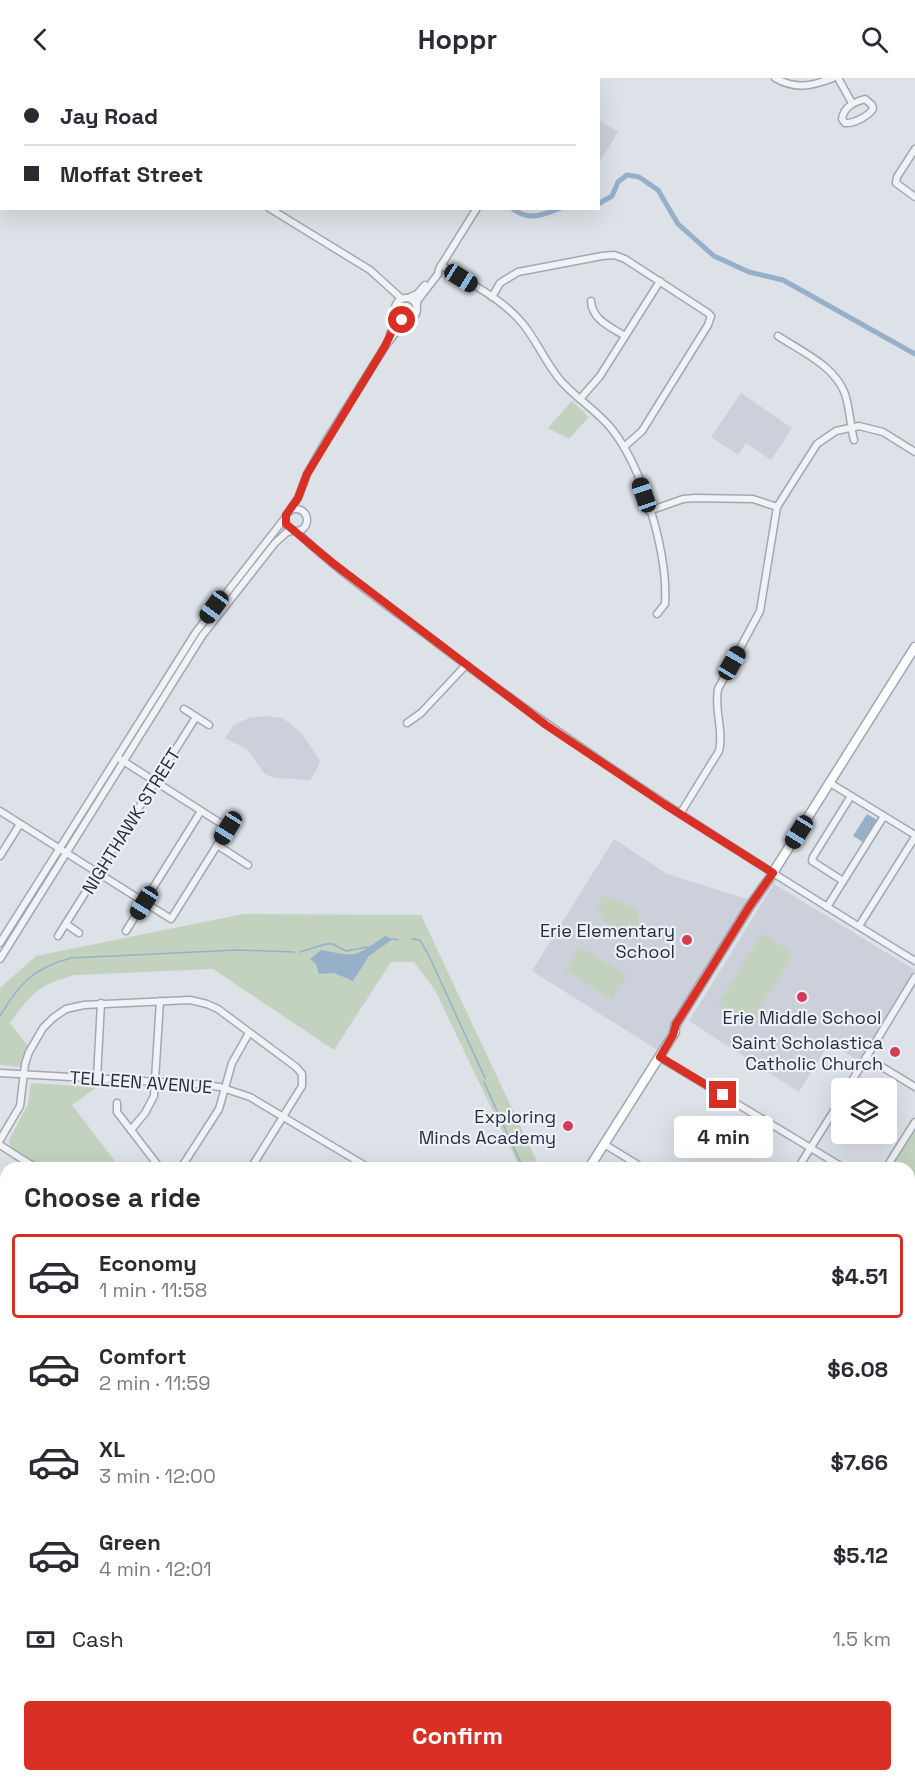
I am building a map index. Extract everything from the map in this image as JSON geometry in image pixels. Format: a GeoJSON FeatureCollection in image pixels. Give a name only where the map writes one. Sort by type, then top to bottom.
{"type":"FeatureCollection","features":[{"type":"Feature","properties":{"kind":"main road"},"geometry":{"type":"LineString","coordinates":[[593,1162],[660,1057],[682,1015],[749,907],[758,897],[915,647]]}},
{"type":"Feature","properties":{"kind":"street"},"geometry":{"type":"LineString","coordinates":[[775,78],[798,86],[814,86],[833,78]]}},
{"type":"Feature","properties":{"kind":"street"},"geometry":{"type":"LineString","coordinates":[[838,78],[852,103]]}},
{"type":"Feature","properties":{"kind":"street"},"geometry":{"type":"LineString","coordinates":[[865,99],[870,101],[873,109],[850,124],[845,123],[842,113],[852,103],[865,99]]}},
{"type":"Feature","properties":{"kind":"street"},"geometry":{"type":"LineString","coordinates":[[915,148],[897,177],[897,183],[915,197]]}},
{"type":"Feature","properties":{"kind":"street"},"geometry":{"type":"LineString","coordinates":[[272,210],[379,276],[416,306]]}},
{"type":"Feature","properties":{"kind":"street"},"geometry":{"type":"LineString","coordinates":[[0,959],[117,757],[214,607],[285,518],[324,444],[384,348],[400,326],[415,315],[418,300],[438,274],[440,267],[476,210]]}},
{"type":"Feature","properties":{"kind":"street"},"geometry":{"type":"LineString","coordinates":[[492,297],[500,283],[518,272],[614,255],[625,259],[705,309],[711,316],[708,325],[642,431],[624,447]]}},
{"type":"Feature","properties":{"kind":"street"},"geometry":{"type":"LineString","coordinates":[[395,310],[398,302],[419,292],[440,267]]}},
{"type":"Feature","properties":{"kind":"street"},"geometry":{"type":"LineString","coordinates":[[440,267],[492,297],[511,311],[524,325],[561,381],[609,426],[624,447],[633,464],[662,550],[665,604],[657,614]]}},
{"type":"Feature","properties":{"kind":"street"},"geometry":{"type":"LineString","coordinates":[[366,269],[391,294],[395,310],[396,323],[384,348]]}},
{"type":"Feature","properties":{"kind":"street"},"geometry":{"type":"LineString","coordinates":[[580,399],[600,376],[660,281]]}},
{"type":"Feature","properties":{"kind":"street"},"geometry":{"type":"LineString","coordinates":[[591,302],[595,316],[625,336]]}},
{"type":"Feature","properties":{"kind":"street"},"geometry":{"type":"LineString","coordinates":[[395,310],[402,320],[408,320]]}},
{"type":"Feature","properties":{"kind":"street"},"geometry":{"type":"LineString","coordinates":[[778,336],[827,369],[837,379],[848,404],[850,427],[854,440]]}},
{"type":"Feature","properties":{"kind":"street"},"geometry":{"type":"LineString","coordinates":[[680,814],[719,751],[721,741],[718,689],[760,611],[777,507],[817,444],[836,431],[850,427],[867,427],[883,432],[915,452]]}},
{"type":"Feature","properties":{"kind":"street"},"geometry":{"type":"LineString","coordinates":[[301,491],[301,503],[307,519],[309,537],[323,555]]}},
{"type":"Feature","properties":{"kind":"street"},"geometry":{"type":"LineString","coordinates":[[649,511],[683,499],[695,498],[753,499],[777,507]]}},
{"type":"Feature","properties":{"kind":"street"},"geometry":{"type":"LineString","coordinates":[[290,510],[296,509],[304,513]]}},
{"type":"Feature","properties":{"kind":"street"},"geometry":{"type":"LineString","coordinates":[[285,518],[286,524],[323,555],[562,736],[680,814],[915,961]]}},
{"type":"Feature","properties":{"kind":"street"},"geometry":{"type":"LineString","coordinates":[[0,942],[123,761],[202,636],[275,543],[286,533],[302,529],[306,524]]}},
{"type":"Feature","properties":{"kind":"street"},"geometry":{"type":"LineString","coordinates":[[407,723],[421,713],[466,665]]}},
{"type":"Feature","properties":{"kind":"street"},"geometry":{"type":"LineString","coordinates":[[166,680],[172,684]]}},
{"type":"Feature","properties":{"kind":"street"},"geometry":{"type":"LineString","coordinates":[[184,709],[209,725]]}},
{"type":"Feature","properties":{"kind":"street","name":"NIGHTHAWK STREET"},"geometry":{"type":"LineString","coordinates":[[58,936],[196,717]]}},
{"type":"Feature","properties":{"kind":"street"},"geometry":{"type":"LineString","coordinates":[[0,811],[171,919],[228,828],[117,757]]}},
{"type":"Feature","properties":{"kind":"street"},"geometry":{"type":"LineString","coordinates":[[830,783],[915,836],[859,926]]}},
{"type":"Feature","properties":{"kind":"street"},"geometry":{"type":"LineString","coordinates":[[843,881],[814,863],[813,857],[850,796]]}},
{"type":"Feature","properties":{"kind":"street"},"geometry":{"type":"LineString","coordinates":[[126,931],[201,811]]}},
{"type":"Feature","properties":{"kind":"street"},"geometry":{"type":"LineString","coordinates":[[827,907],[884,816]]}},
{"type":"Feature","properties":{"kind":"street"},"geometry":{"type":"LineString","coordinates":[[0,856],[20,824]]}},
{"type":"Feature","properties":{"kind":"street"},"geometry":{"type":"LineString","coordinates":[[217,845],[248,865]]}},
{"type":"Feature","properties":{"kind":"street"},"geometry":{"type":"LineString","coordinates":[[66,924],[79,933]]}},
{"type":"Feature","properties":{"kind":"street"},"geometry":{"type":"LineString","coordinates":[[854,1078],[915,976]]}},
{"type":"Feature","properties":{"kind":"street"},"geometry":{"type":"LineString","coordinates":[[0,1140],[20,1107],[29,1052],[48,1022],[66,1009],[84,1005],[190,1000],[218,1009],[302,1074],[303,1086],[255,1162]]}},
{"type":"Feature","properties":{"kind":"street"},"geometry":{"type":"LineString","coordinates":[[131,1130],[150,1106],[154,1096],[159,1001]]}},
{"type":"Feature","properties":{"kind":"street"},"geometry":{"type":"LineString","coordinates":[[97,1078],[101,1004]]}},
{"type":"Feature","properties":{"kind":"street"},"geometry":{"type":"LineString","coordinates":[[185,1162],[219,1109],[237,1052],[249,1033]]}},
{"type":"Feature","properties":{"kind":"street"},"geometry":{"type":"LineString","coordinates":[[660,1057],[834,1162]]}},
{"type":"Feature","properties":{"kind":"street"},"geometry":{"type":"LineString","coordinates":[[866,1057],[915,1087]]}},
{"type":"Feature","properties":{"kind":"street","name":"TELLEEN AVENUE"},"geometry":{"type":"LineString","coordinates":[[0,1074],[195,1084],[225,1088],[250,1097],[359,1162]]}},
{"type":"Feature","properties":{"kind":"street"},"geometry":{"type":"LineString","coordinates":[[117,1103],[117,1112],[155,1162]]}},
{"type":"Feature","properties":{"kind":"street"},"geometry":{"type":"LineString","coordinates":[[802,1162],[831,1115]]}},
{"type":"Feature","properties":{"kind":"street"},"geometry":{"type":"LineString","coordinates":[[890,1162],[915,1122]]}},
{"type":"Feature","properties":{"kind":"street"},"geometry":{"type":"LineString","coordinates":[[604,1144],[632,1162]]}},
{"type":"Feature","properties":{"kind":"street"},"geometry":{"type":"LineString","coordinates":[[0,1145],[27,1162]]}},
{"type":"Feature","properties":{"kind":"shaded area"},"geometry":{"type":"Polygon","coordinates":[[[600,121],[618,132],[600,161],[600,121]]]}},
{"type":"Feature","properties":{"kind":"shaded area"},"geometry":{"type":"Polygon","coordinates":[[[741,393],[792,428],[771,460],[746,443],[738,455],[711,437],[741,393]]]}},
{"type":"Feature","properties":{"kind":"shaded area"},"geometry":{"type":"Polygon","coordinates":[[[267,716],[282,718],[303,735],[320,761],[310,780],[275,778],[265,774],[247,749],[225,738],[233,726],[249,718],[267,716]]]}},
{"type":"Feature","properties":{"kind":"shaded area"},"geometry":{"type":"Polygon","coordinates":[[[614,839],[667,874],[750,900],[659,1051],[532,971],[614,839]]]}},
{"type":"Feature","properties":{"kind":"shaded area","name":"Erie Middle School"},"geometry":{"type":"Polygon","coordinates":[[[774,884],[915,970],[859,1061],[829,1043],[799,1092],[689,1021],[774,884]]]}},
{"type":"Feature","properties":{"kind":"green space"},"geometry":{"type":"Polygon","coordinates":[[[572,401],[589,417],[569,439],[548,428],[572,401]]]}},
{"type":"Feature","properties":{"kind":"green space"},"geometry":{"type":"Polygon","coordinates":[[[604,895],[637,910],[642,932],[635,941],[600,919],[604,912],[596,908],[604,895]]]}},
{"type":"Feature","properties":{"kind":"green space"},"geometry":{"type":"Polygon","coordinates":[[[243,914],[421,915],[537,1162],[517,1162],[435,990],[414,962],[391,962],[334,1050],[213,969],[75,975],[44,986],[30,997],[10,1023],[28,1046],[21,1067],[0,1065],[0,988],[36,956],[243,914]]]}},
{"type":"Feature","properties":{"kind":"green space"},"geometry":{"type":"Polygon","coordinates":[[[762,934],[793,953],[750,1024],[718,1004],[762,934]]]}},
{"type":"Feature","properties":{"kind":"green space"},"geometry":{"type":"Polygon","coordinates":[[[580,947],[627,976],[612,1000],[565,970],[580,947]]]}},
{"type":"Feature","properties":{"kind":"green space"},"geometry":{"type":"Polygon","coordinates":[[[31,1083],[97,1087],[72,1105],[115,1162],[33,1162],[10,1146],[9,1140],[28,1104],[31,1083]]]}},
{"type":"Feature","properties":{"kind":"green space"},"geometry":{"type":"Polygon","coordinates":[[[915,1127],[915,1162],[893,1162],[915,1127]]]}},
{"type":"Feature","properties":{"kind":"water"},"geometry":{"type":"Polygon","coordinates":[[[867,814],[877,820],[863,842],[853,836],[867,814]]]}},
{"type":"Feature","properties":{"kind":"water"},"geometry":{"type":"Polygon","coordinates":[[[385,936],[393,939],[369,956],[353,981],[334,973],[319,974],[316,964],[310,959],[321,950],[355,954],[385,936]]]}},
{"type":"Feature","properties":{"kind":"waterway"},"geometry":{"type":"LineString","coordinates":[[600,203],[612,196],[618,182],[627,175],[639,177],[658,190],[678,224],[714,256],[749,272],[783,280],[915,354]]}},
{"type":"Feature","properties":{"kind":"waterway"},"geometry":{"type":"LineString","coordinates":[[515,210],[530,216],[556,210]]}},
{"type":"Feature","properties":{"kind":"waterway"},"geometry":{"type":"LineString","coordinates":[[393,939],[398,940]]}},
{"type":"Feature","properties":{"kind":"waterway"},"geometry":{"type":"LineString","coordinates":[[412,939],[420,940],[430,958],[485,1078]]}},
{"type":"Feature","properties":{"kind":"waterway"},"geometry":{"type":"LineString","coordinates":[[300,952],[326,944],[333,944],[346,951],[368,947]]}},
{"type":"Feature","properties":{"kind":"waterway"},"geometry":{"type":"LineString","coordinates":[[0,1016],[28,979],[47,967],[71,958],[237,950],[294,952]]}},
{"type":"Feature","properties":{"kind":"waterway"},"geometry":{"type":"LineString","coordinates":[[484,1082],[520,1162]]}},
{"type":"Feature","properties":{"kind":"place","name":"Erie Elementary School"},"geometry":{"type":"Point","coordinates":[687,940]}},
{"type":"Feature","properties":{"kind":"place","name":"Erie Middle School"},"geometry":{"type":"Point","coordinates":[802,997]}},
{"type":"Feature","properties":{"kind":"place","name":"Saint Scholastica Catholic Church"},"geometry":{"type":"Point","coordinates":[895,1052]}},
{"type":"Feature","properties":{"kind":"place","name":"Exploring Minds Academy"},"geometry":{"type":"Point","coordinates":[568,1126]}},
{"type":"Feature","properties":{"kind":"route"},"geometry":{"type":"LineString","coordinates":[[402,320],[396,313],[396,323],[384,348],[307,474],[298,498],[286,515],[286,524],[334,564],[546,725],[773,873],[749,907],[676,1024],[673,1035],[660,1057],[723,1095]]}}]}
